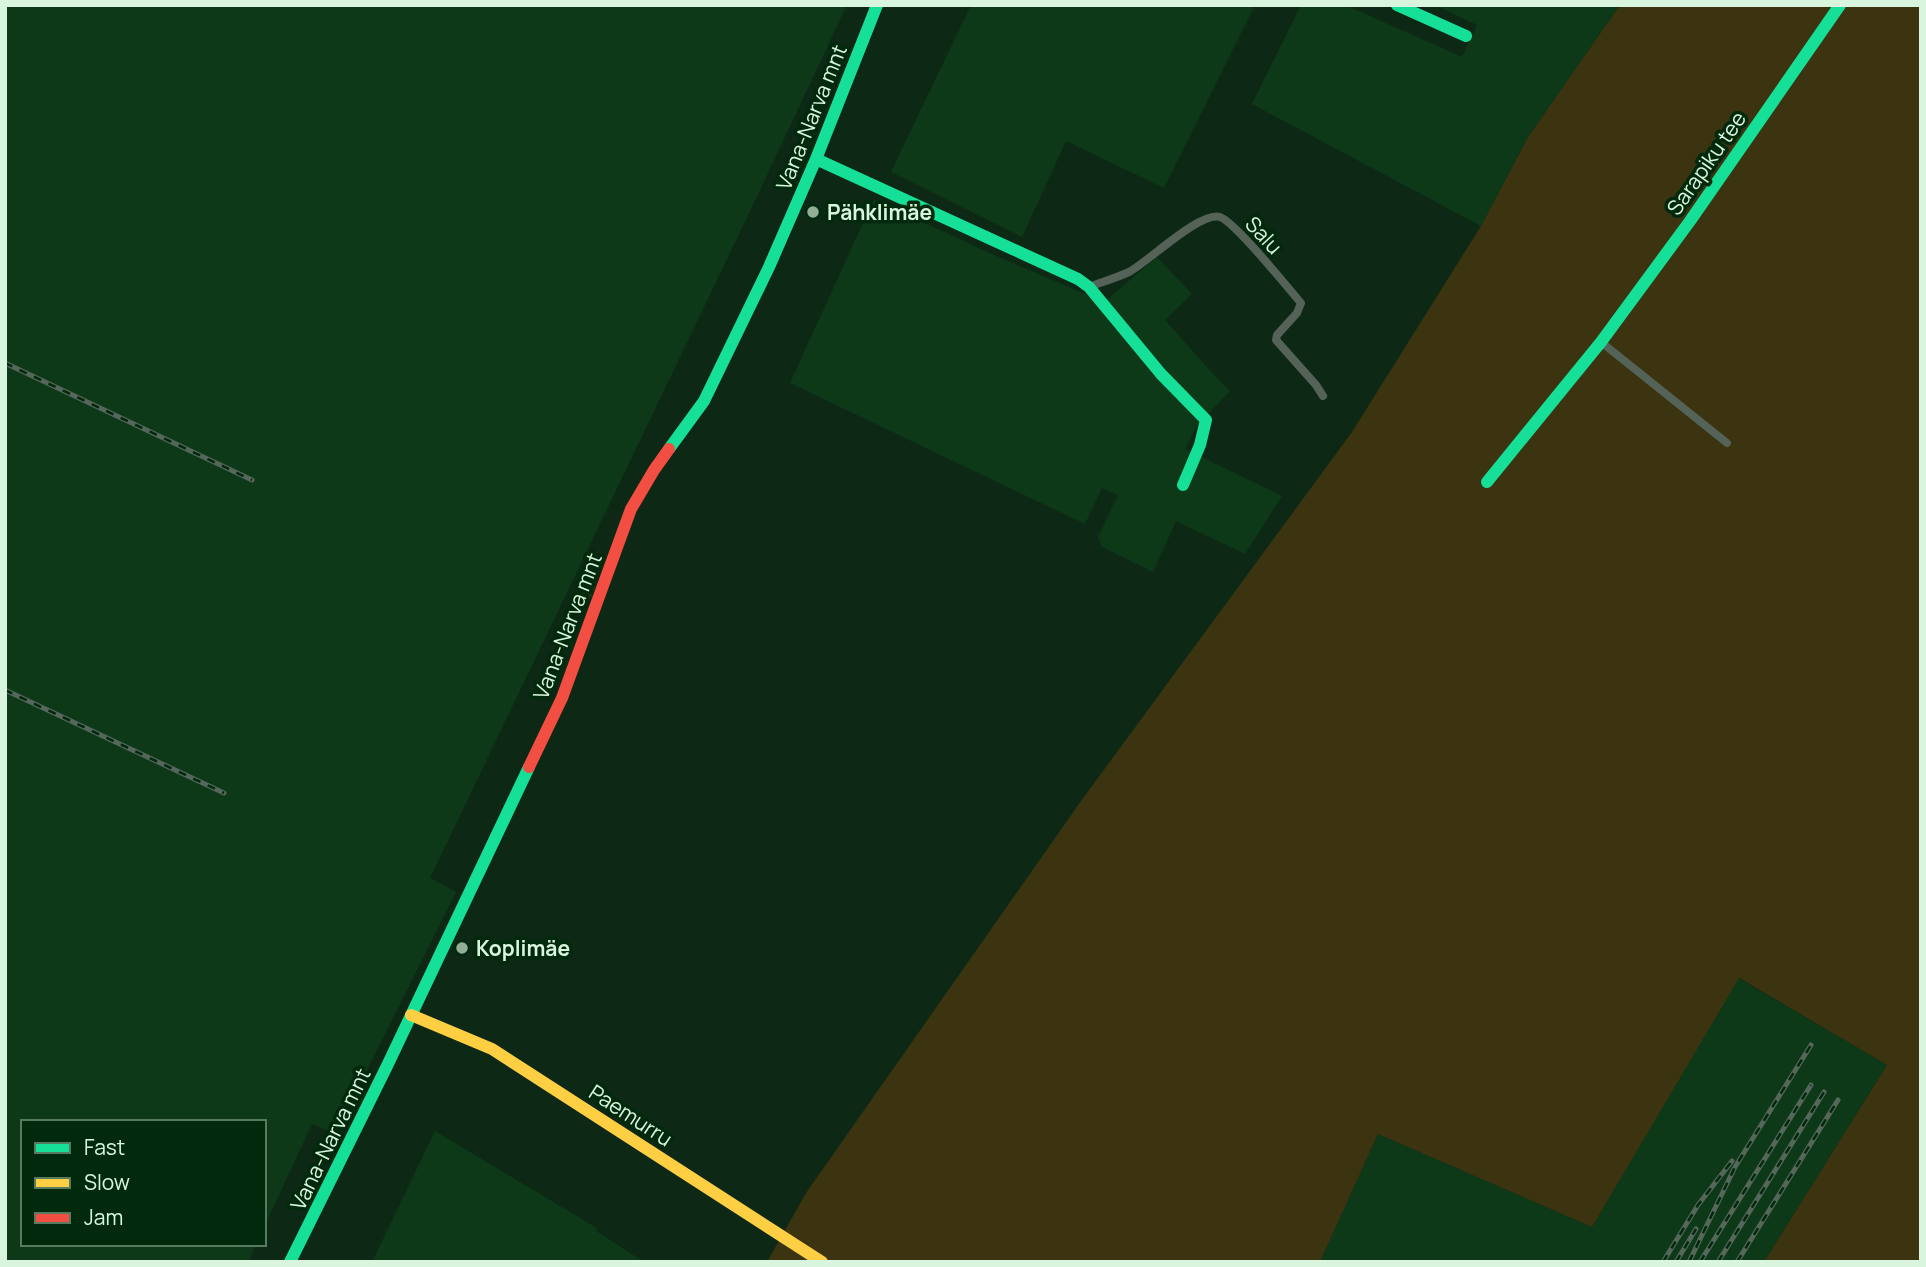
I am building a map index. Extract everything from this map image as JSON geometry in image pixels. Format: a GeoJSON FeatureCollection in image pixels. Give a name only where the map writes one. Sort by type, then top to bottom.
{"type":"FeatureCollection","features":[{"type":"Feature","properties":{"kind":"street","name":"Vana-Narva mnt"},"geometry":{"type":"LineString","coordinates":[[290,1262],[349,1145],[562,698],[631,509],[654,470],[694,417],[715,380],[769,267],[816,159],[877,5]]}},
{"type":"Feature","properties":{"kind":"street"},"geometry":{"type":"LineString","coordinates":[[1397,5],[1466,36]]}},
{"type":"Feature","properties":{"kind":"street","name":"Sarapiku tee"},"geometry":{"type":"LineString","coordinates":[[1486,482],[1601,342],[1690,221],[1840,5]]}},
{"type":"Feature","properties":{"kind":"street"},"geometry":{"type":"LineString","coordinates":[[816,159],[1089,286],[1161,374],[1206,420],[1195,460],[1183,485]]}},
{"type":"Feature","properties":{"kind":"street","name":"Salu"},"geometry":{"type":"LineString","coordinates":[[1089,286],[1130,271],[1205,219],[1220,217],[1243,237],[1301,303],[1297,313],[1277,335],[1276,340],[1323,396]]}},
{"type":"Feature","properties":{"kind":"street"},"geometry":{"type":"LineString","coordinates":[[1601,342],[1727,443]]}},
{"type":"Feature","properties":{"kind":"street","name":"Paemurru"},"geometry":{"type":"LineString","coordinates":[[411,1015],[492,1049],[822,1262]]}},
{"type":"Feature","properties":{"kind":"shaded area"},"geometry":{"type":"Polygon","coordinates":[[[5,5],[847,5],[430,878],[456,892],[335,1134],[312,1124],[266,1223],[266,1120],[21,1120],[21,1246],[255,1246],[248,1262],[5,1262],[5,5]]]}},
{"type":"Feature","properties":{"kind":"shaded area"},"geometry":{"type":"Polygon","coordinates":[[[971,5],[1255,5],[1164,188],[1066,141],[1022,237],[891,172],[971,5]]]}},
{"type":"Feature","properties":{"kind":"shaded area"},"geometry":{"type":"Polygon","coordinates":[[[1301,5],[1345,5],[1462,57],[1477,25],[1435,5],[1620,5],[1528,137],[1481,226],[1252,104],[1301,5]]]}},
{"type":"Feature","properties":{"kind":"shaded area"},"geometry":{"type":"Polygon","coordinates":[[[1620,5],[1921,5],[1921,1262],[1764,1262],[1887,1065],[1739,978],[1592,1227],[1378,1134],[1320,1262],[767,1262],[806,1193],[1081,801],[1352,432],[1481,226],[1528,137],[1620,5]]]}},
{"type":"Feature","properties":{"kind":"shaded area"},"geometry":{"type":"Polygon","coordinates":[[[874,199],[987,252],[1104,302],[1157,257],[1192,294],[1165,320],[1230,391],[1196,427],[1185,449],[1282,496],[1245,554],[1176,521],[1153,572],[1102,547],[1098,537],[1118,495],[1102,488],[1085,524],[790,383],[874,199]]]}},
{"type":"Feature","properties":{"kind":"shaded area"},"geometry":{"type":"Polygon","coordinates":[[[599,556],[600,570],[586,607],[583,612],[573,609],[599,556]]]}},
{"type":"Feature","properties":{"kind":"shaded area"},"geometry":{"type":"Polygon","coordinates":[[[1738,978],[1887,1065],[1764,1262],[1320,1262],[1378,1134],[1592,1227],[1738,978]]]}},
{"type":"Feature","properties":{"kind":"shaded area"},"geometry":{"type":"Polygon","coordinates":[[[435,1131],[597,1228],[596,1231],[644,1262],[372,1262],[435,1131]]]}},
{"type":"Feature","properties":{"kind":"railway"},"geometry":{"type":"LineString","coordinates":[[5,363],[252,480]]}},
{"type":"Feature","properties":{"kind":"railway"},"geometry":{"type":"LineString","coordinates":[[5,690],[224,793]]}},
{"type":"Feature","properties":{"kind":"railway"},"geometry":{"type":"LineString","coordinates":[[1689,1262],[1735,1167],[1811,1045]]}},
{"type":"Feature","properties":{"kind":"railway"},"geometry":{"type":"LineString","coordinates":[[1700,1262],[1811,1085]]}},
{"type":"Feature","properties":{"kind":"railway"},"geometry":{"type":"LineString","coordinates":[[1718,1262],[1824,1092]]}},
{"type":"Feature","properties":{"kind":"railway"},"geometry":{"type":"LineString","coordinates":[[1737,1262],[1838,1100]]}},
{"type":"Feature","properties":{"kind":"railway"},"geometry":{"type":"LineString","coordinates":[[1663,1262],[1698,1205],[1732,1161]]}},
{"type":"Feature","properties":{"kind":"railway"},"geometry":{"type":"LineString","coordinates":[[1676,1262],[1696,1229]]}},
{"type":"Feature","properties":{"kind":"traffic: fast"},"geometry":{"type":"LineString","coordinates":[[669,449],[704,401],[769,267],[816,159],[877,5]]}},
{"type":"Feature","properties":{"kind":"traffic: fast"},"geometry":{"type":"LineString","coordinates":[[1397,5],[1466,36]]}},
{"type":"Feature","properties":{"kind":"traffic: fast"},"geometry":{"type":"LineString","coordinates":[[1487,482],[1601,342],[1690,221],[1840,5]]}},
{"type":"Feature","properties":{"kind":"traffic: fast"},"geometry":{"type":"LineString","coordinates":[[816,159],[1078,279],[1089,287],[1161,374],[1206,420],[1200,445],[1183,485]]}},
{"type":"Feature","properties":{"kind":"traffic: fast"},"geometry":{"type":"LineString","coordinates":[[290,1262],[387,1066],[529,767]]}},
{"type":"Feature","properties":{"kind":"traffic: slow"},"geometry":{"type":"LineString","coordinates":[[411,1015],[492,1049],[822,1262]]}},
{"type":"Feature","properties":{"kind":"traffic: jam"},"geometry":{"type":"LineString","coordinates":[[529,767],[562,698],[631,509],[669,449]]}},
{"type":"Feature","properties":{"kind":"place","name":"Pähklimäe"},"geometry":{"type":"Point","coordinates":[813,212]}},
{"type":"Feature","properties":{"kind":"place","name":"Koplimäe"},"geometry":{"type":"Point","coordinates":[462,948]}}]}
